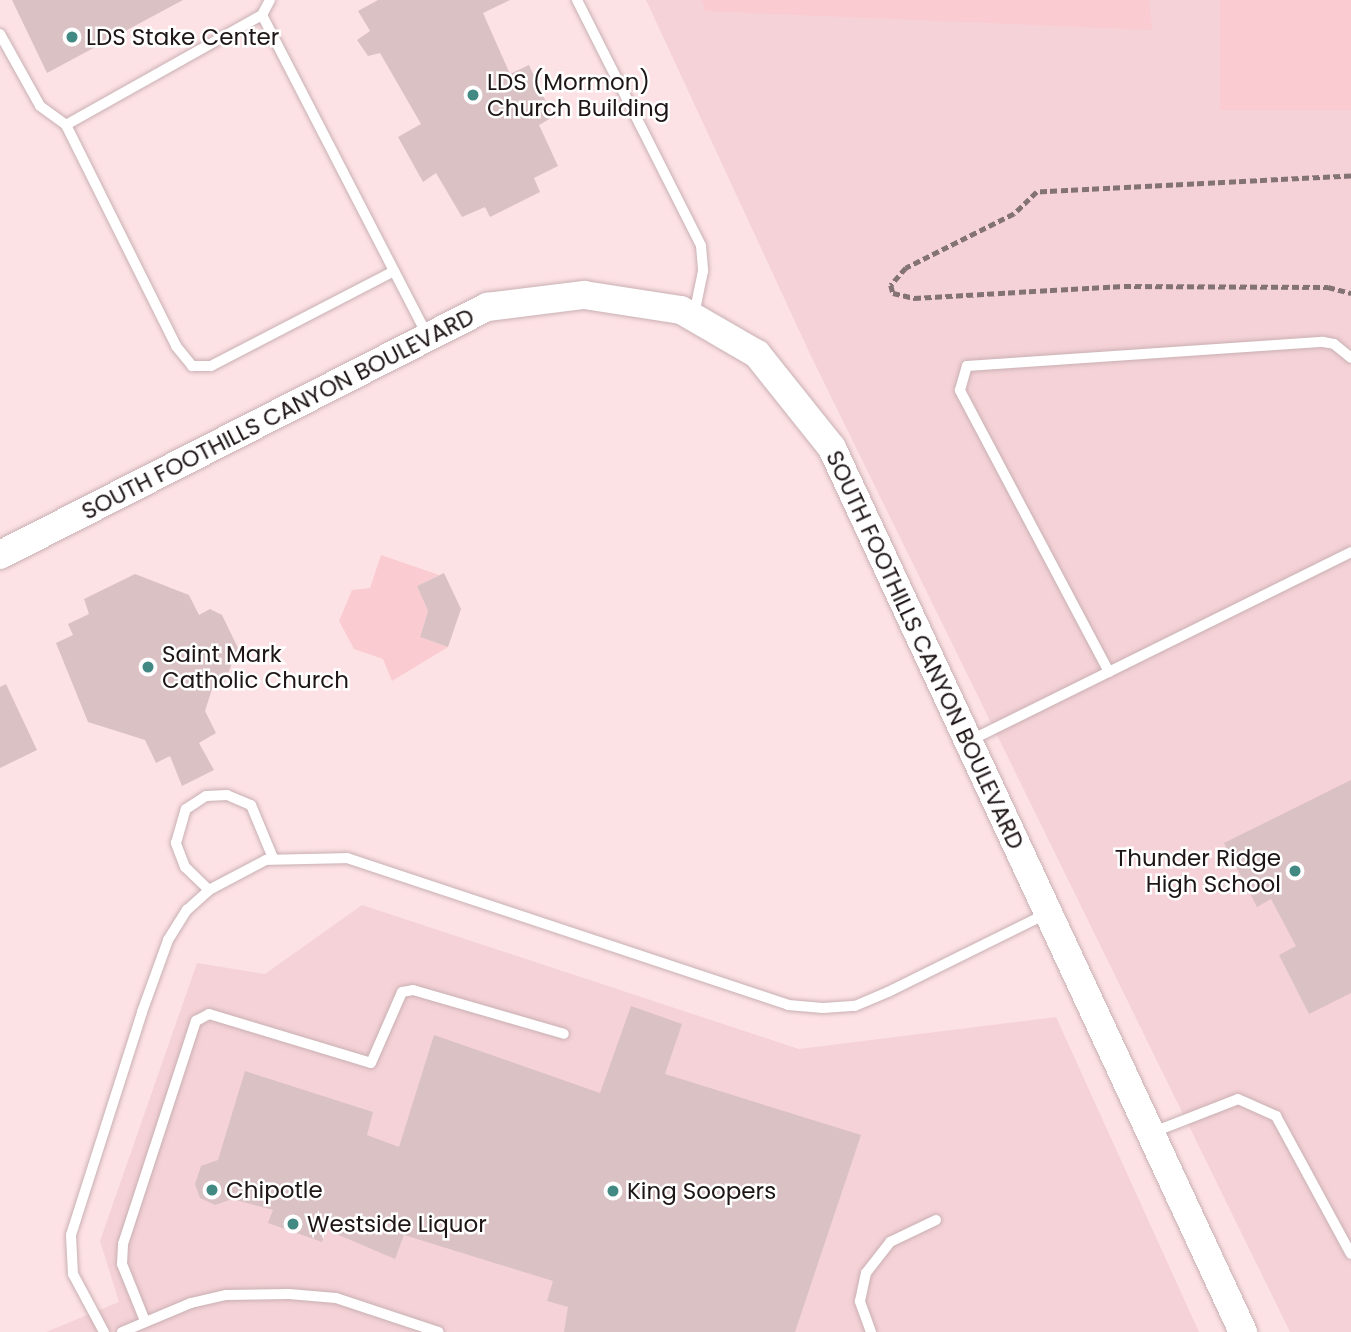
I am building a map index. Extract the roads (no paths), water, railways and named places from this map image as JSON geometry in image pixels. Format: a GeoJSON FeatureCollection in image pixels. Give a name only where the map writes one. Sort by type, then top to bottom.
{"type":"FeatureCollection","features":[{"type":"Feature","properties":{"kind":"street","name":"SOUTH FOOTHILLS CANYON BOULEVARD"},"geometry":{"type":"LineString","coordinates":[[0,555],[487,307],[584,295],[681,310],[757,354],[832,448],[1244,1332]]}},
{"type":"Feature","properties":{"kind":"lane"},"geometry":{"type":"LineString","coordinates":[[66,125],[262,15],[270,0]]}},
{"type":"Feature","properties":{"kind":"lane"},"geometry":{"type":"LineString","coordinates":[[577,0],[701,246],[703,271],[693,317]]}},
{"type":"Feature","properties":{"kind":"lane"},"geometry":{"type":"LineString","coordinates":[[262,15],[428,337]]}},
{"type":"Feature","properties":{"kind":"lane"},"geometry":{"type":"LineString","coordinates":[[0,34],[40,106],[66,125],[176,346],[192,366],[211,366],[394,271]]}},
{"type":"Feature","properties":{"kind":"lane"},"geometry":{"type":"LineString","coordinates":[[1109,672],[960,390],[967,366],[982,362],[1323,342],[1334,344],[1351,358]]}},
{"type":"Feature","properties":{"kind":"lane"},"geometry":{"type":"LineString","coordinates":[[969,741],[1351,552]]}},
{"type":"Feature","properties":{"kind":"lane"},"geometry":{"type":"LineString","coordinates":[[209,890],[185,867],[176,843],[186,809],[206,796],[227,795],[251,805],[273,858]]}},
{"type":"Feature","properties":{"kind":"lane"},"geometry":{"type":"LineString","coordinates":[[104,1332],[72,1274],[71,1235],[168,940],[187,910],[209,890],[273,858],[347,858],[788,1004],[823,1008],[855,1006],[877,997],[1048,912]]}},
{"type":"Feature","properties":{"kind":"lane"},"geometry":{"type":"LineString","coordinates":[[145,1321],[122,1264],[123,1244],[195,1021],[209,1014],[371,1063],[402,992],[413,990],[564,1034]]}},
{"type":"Feature","properties":{"kind":"lane"},"geometry":{"type":"LineString","coordinates":[[1151,1133],[1238,1099],[1276,1116],[1351,1254]]}},
{"type":"Feature","properties":{"kind":"lane"},"geometry":{"type":"LineString","coordinates":[[871,1332],[860,1301],[866,1273],[890,1242],[936,1220]]}},
{"type":"Feature","properties":{"kind":"lane"},"geometry":{"type":"LineString","coordinates":[[122,1332],[145,1321],[226,1295],[289,1294],[337,1298],[439,1332]]}},
{"type":"Feature","properties":{"kind":"place","name":"LDS Stake Center"},"geometry":{"type":"Point","coordinates":[72,37]}},
{"type":"Feature","properties":{"kind":"place","name":"LDS (Mormon) Church Building"},"geometry":{"type":"Point","coordinates":[473,95]}},
{"type":"Feature","properties":{"kind":"place","name":"Saint Mark Catholic Church"},"geometry":{"type":"Point","coordinates":[148,667]}},
{"type":"Feature","properties":{"kind":"place","name":"Thunder Ridge High School"},"geometry":{"type":"Point","coordinates":[1295,871]}},
{"type":"Feature","properties":{"kind":"place","name":"Chipotle"},"geometry":{"type":"Point","coordinates":[212,1190]}},
{"type":"Feature","properties":{"kind":"place","name":"King Soopers"},"geometry":{"type":"Point","coordinates":[613,1191]}},
{"type":"Feature","properties":{"kind":"place","name":"Westside Liquor"},"geometry":{"type":"Point","coordinates":[293,1224]}}]}
